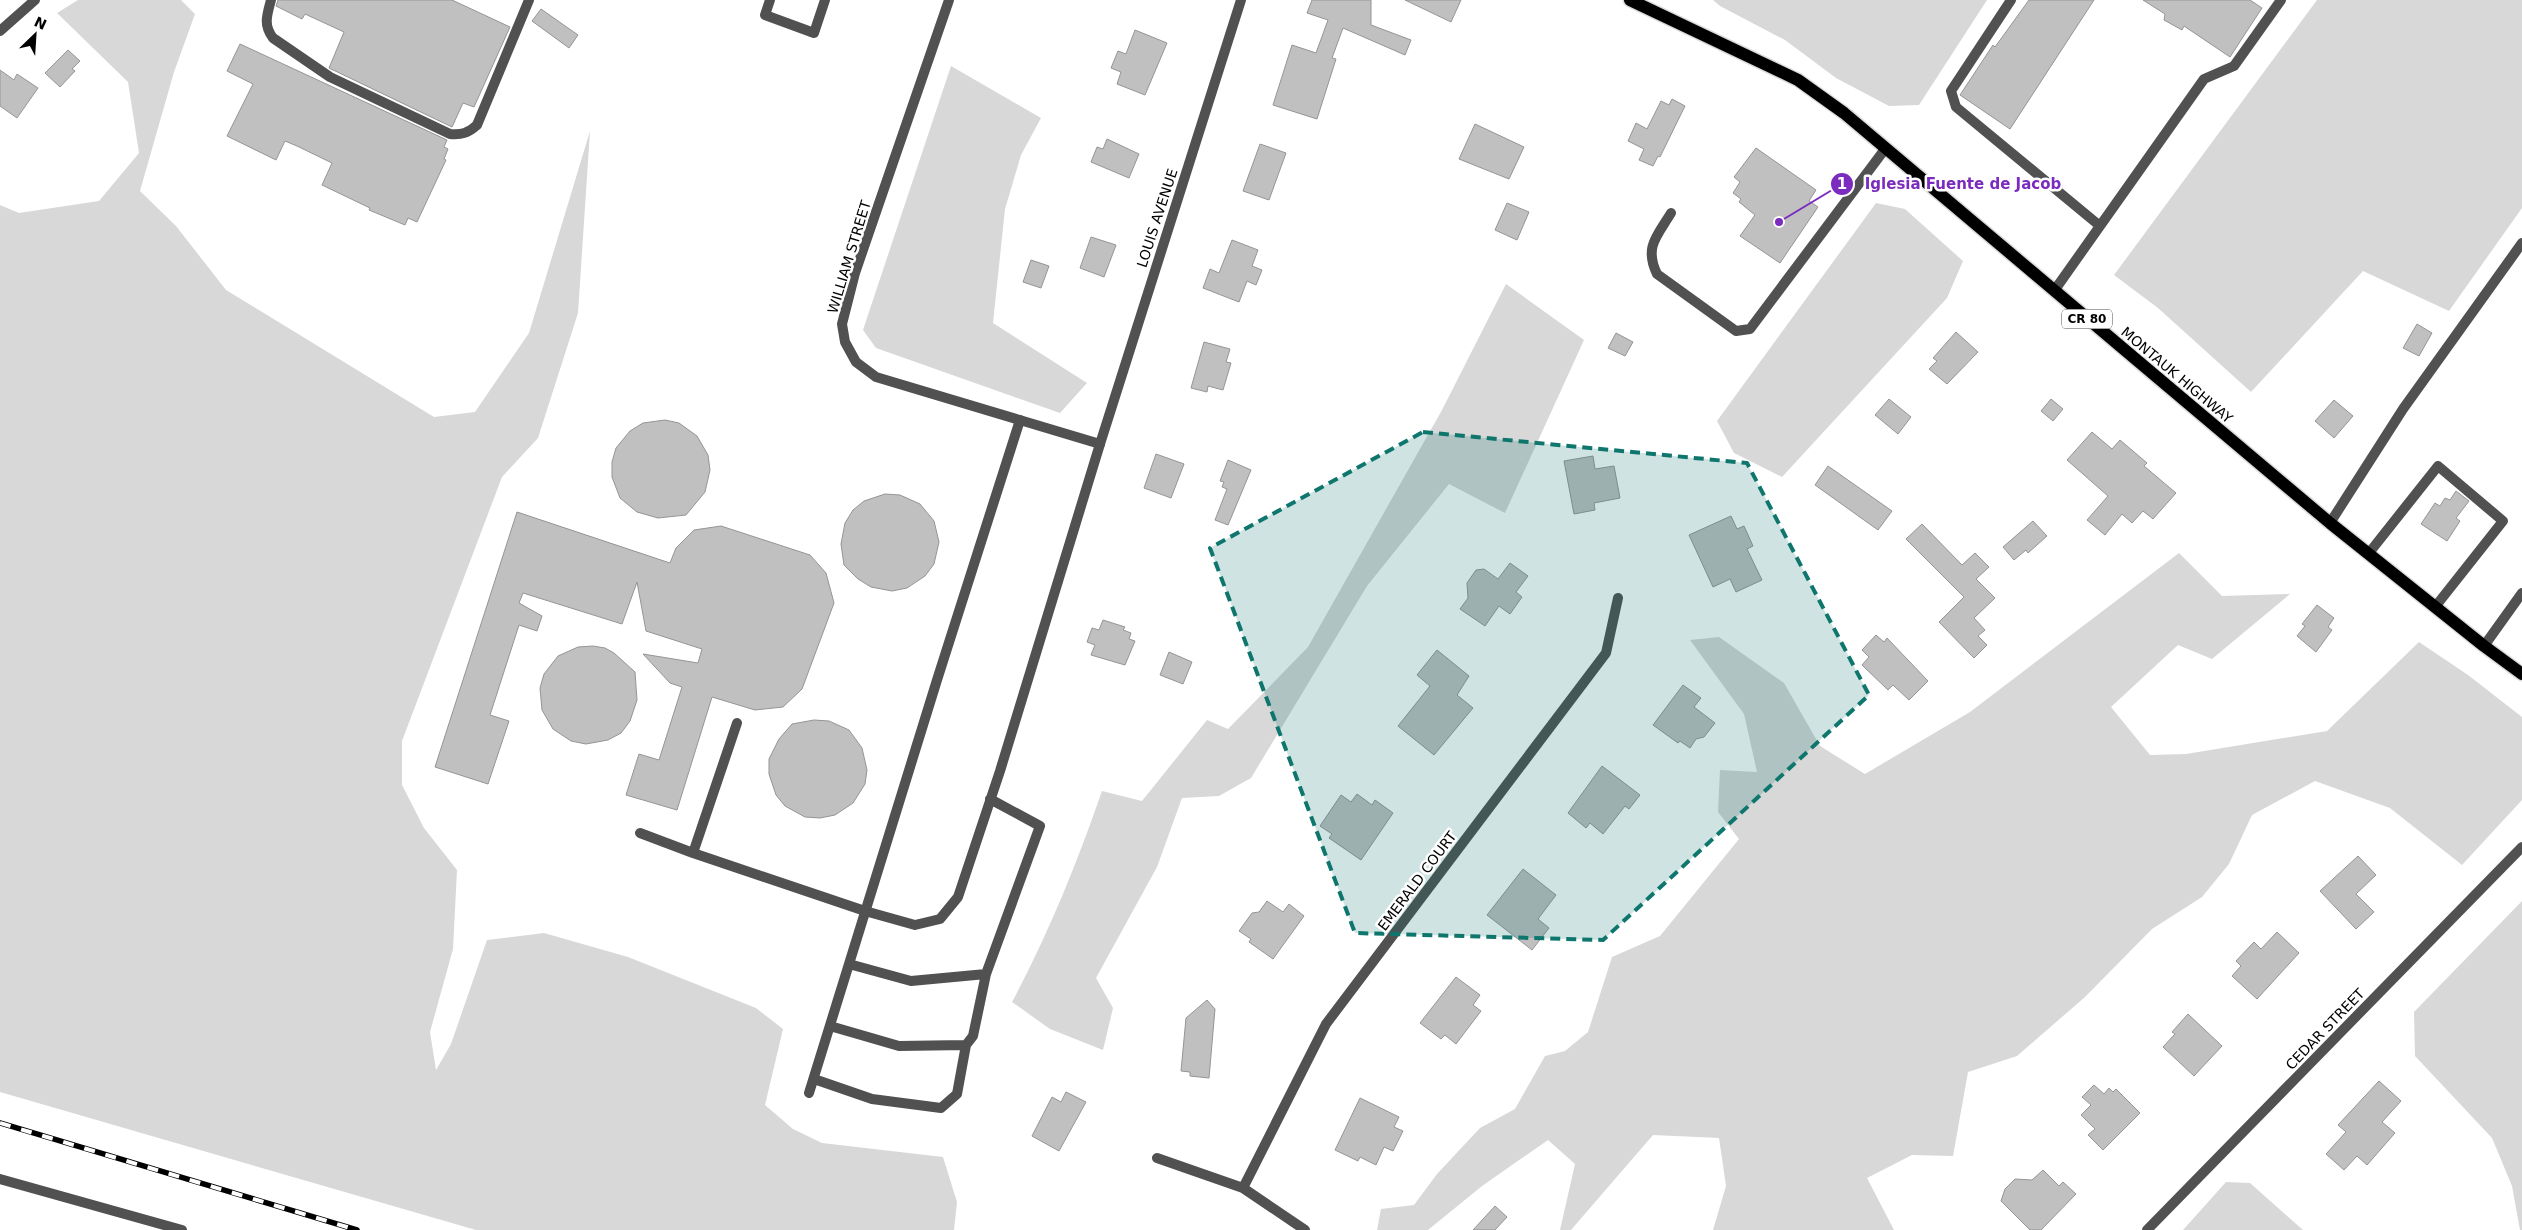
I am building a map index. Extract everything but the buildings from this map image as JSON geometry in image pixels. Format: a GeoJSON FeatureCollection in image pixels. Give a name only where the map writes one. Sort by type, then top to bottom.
{"type":"FeatureCollection","features":[{"type":"Feature","properties":{"kind":"main road","name":"MONTAUK HIGHWAY"},"geometry":{"type":"LineString","coordinates":[[1634,1],[1798,80],[1844,113],[2330,523],[2484,646],[2521,672]]}},
{"type":"Feature","properties":{"kind":"street"},"geometry":{"type":"LineString","coordinates":[[0,32],[36,0]]}},
{"type":"Feature","properties":{"kind":"street"},"geometry":{"type":"LineString","coordinates":[[271,0],[266,29],[273,38],[330,77],[450,134],[460,135],[477,126],[529,0]]}},
{"type":"Feature","properties":{"kind":"street"},"geometry":{"type":"LineString","coordinates":[[770,0],[765,15],[814,33],[825,0]]}},
{"type":"Feature","properties":{"kind":"street","name":"WILLIAM STREET"},"geometry":{"type":"LineString","coordinates":[[949,0],[855,273],[842,324],[845,342],[856,362],[876,377],[1100,444]]}},
{"type":"Feature","properties":{"kind":"street","name":"LOUIS AVENUE"},"geometry":{"type":"LineString","coordinates":[[640,833],[692,853],[865,911],[915,925],[940,919],[958,897],[1240,0]]}},
{"type":"Feature","properties":{"kind":"street"},"geometry":{"type":"LineString","coordinates":[[2011,0],[1951,91],[1956,107],[2100,226]]}},
{"type":"Feature","properties":{"kind":"street"},"geometry":{"type":"LineString","coordinates":[[2054,291],[2204,79],[2234,66],[2277,2]]}},
{"type":"Feature","properties":{"kind":"street"},"geometry":{"type":"LineString","coordinates":[[1670,214],[1651,248],[1650,260],[1657,274],[1736,331],[1750,329],[1885,148]]}},
{"type":"Feature","properties":{"kind":"street"},"geometry":{"type":"LineString","coordinates":[[2330,523],[2403,409],[2522,243]]}},
{"type":"Feature","properties":{"kind":"street"},"geometry":{"type":"LineString","coordinates":[[809,1093],[1020,420]]}},
{"type":"Feature","properties":{"kind":"street"},"geometry":{"type":"LineString","coordinates":[[2369,553],[2438,466],[2503,521],[2436,607]]}},
{"type":"Feature","properties":{"kind":"street"},"geometry":{"type":"LineString","coordinates":[[2484,646],[2522,593]]}},
{"type":"Feature","properties":{"kind":"street","name":"EMERALD COURT"},"geometry":{"type":"LineString","coordinates":[[1244,1188],[1326,1024],[1606,653],[1618,598]]}},
{"type":"Feature","properties":{"kind":"street"},"geometry":{"type":"LineString","coordinates":[[692,853],[737,723]]}},
{"type":"Feature","properties":{"kind":"street"},"geometry":{"type":"LineString","coordinates":[[814,1079],[872,1099],[942,1108],[957,1094],[966,1045],[973,1036],[986,974],[1040,826],[990,799]]}},
{"type":"Feature","properties":{"kind":"street","name":"CEDAR STREET"},"geometry":{"type":"LineString","coordinates":[[2147,1230],[2522,847]]}},
{"type":"Feature","properties":{"kind":"street"},"geometry":{"type":"LineString","coordinates":[[849,964],[911,980],[986,974]]}},
{"type":"Feature","properties":{"kind":"street"},"geometry":{"type":"LineString","coordinates":[[830,1026],[898,1046],[966,1045]]}},
{"type":"Feature","properties":{"kind":"street"},"geometry":{"type":"LineString","coordinates":[[1157,1158],[1244,1188],[1305,1230]]}},
{"type":"Feature","properties":{"kind":"street"},"geometry":{"type":"LineString","coordinates":[[0,1179],[182,1230]]}},
{"type":"Feature","properties":{"kind":"highlighted area"},"geometry":{"type":"Polygon","coordinates":[[[1423,432],[1747,463],[1869,695],[1603,940],[1355,933],[1210,548],[1423,432]]]}},
{"type":"Feature","properties":{"kind":"shaded area"},"geometry":{"type":"Polygon","coordinates":[[[78,0],[181,0],[195,14],[174,72],[140,191],[176,226],[226,290],[434,417],[475,412],[529,333],[590,131],[578,313],[538,438],[502,477],[402,741],[402,785],[424,828],[457,870],[453,949],[430,1032],[436,1070],[451,1044],[487,940],[544,933],[628,957],[756,1008],[783,1029],[765,1105],[793,1129],[822,1143],[943,1157],[957,1202],[954,1230],[476,1230],[0,1092],[0,205],[19,213],[99,201],[139,153],[128,82],[57,13],[78,0]]]}},
{"type":"Feature","properties":{"kind":"shaded area"},"geometry":{"type":"Polygon","coordinates":[[[1713,0],[1987,0],[1919,105],[1889,106],[1836,78],[1785,40],[1720,6],[1713,0]]]}},
{"type":"Feature","properties":{"kind":"shaded area"},"geometry":{"type":"Polygon","coordinates":[[[2317,0],[2522,0],[2522,208],[2449,311],[2363,271],[2251,392],[2158,308],[2114,275],[2317,0]]]}},
{"type":"Feature","properties":{"kind":"shaded area"},"geometry":{"type":"Polygon","coordinates":[[[951,66],[1041,118],[1021,155],[1005,209],[993,323],[1087,383],[1060,413],[876,348],[863,330],[951,66]]]}},
{"type":"Feature","properties":{"kind":"shaded area"},"geometry":{"type":"Polygon","coordinates":[[[1876,203],[1905,209],[1963,261],[1947,298],[1782,477],[1734,453],[1717,421],[1876,203]]]}},
{"type":"Feature","properties":{"kind":"shaded area"},"geometry":{"type":"Polygon","coordinates":[[[1506,284],[1584,340],[1505,513],[1449,484],[1367,586],[1251,778],[1219,796],[1182,798],[1157,867],[1096,978],[1113,1008],[1103,1050],[1050,1029],[1012,1002],[1038,951],[1061,898],[1102,791],[1142,801],[1207,720],[1228,729],[1308,647],[1442,410],[1506,284]]]}},
{"type":"Feature","properties":{"kind":"shaded area"},"geometry":{"type":"Polygon","coordinates":[[[2179,553],[2222,596],[2290,594],[2212,659],[2178,645],[2111,707],[2150,755],[2186,754],[2327,731],[2419,642],[2468,675],[2522,717],[2522,800],[2462,865],[2390,808],[2315,781],[2252,815],[2229,864],[2202,897],[2152,929],[2085,997],[2017,1056],[1968,1072],[1953,1156],[1912,1155],[1867,1178],[1894,1230],[1713,1230],[1726,1186],[1719,1138],[1653,1135],[1571,1230],[1560,1230],[1575,1164],[1548,1140],[1482,1186],[1428,1230],[1377,1230],[1381,1209],[1414,1205],[1437,1174],[1480,1128],[1515,1109],[1545,1056],[1565,1051],[1588,1032],[1612,957],[1660,936],[1739,839],[1718,812],[1720,770],[1757,772],[1744,714],[1690,640],[1719,637],[1784,683],[1820,746],[1865,774],[1970,712],[2179,553]]]}},
{"type":"Feature","properties":{"kind":"shaded area"},"geometry":{"type":"Polygon","coordinates":[[[2522,901],[2522,1230],[2520,1230],[2512,1186],[2492,1138],[2415,1056],[2414,1012],[2522,901]]]}},
{"type":"Feature","properties":{"kind":"shaded area"},"geometry":{"type":"Polygon","coordinates":[[[2226,1182],[2250,1183],[2303,1230],[2183,1230],[2226,1182]]]}},
{"type":"Feature","properties":{"kind":"railway"},"geometry":{"type":"LineString","coordinates":[[0,1123],[357,1230]]}},
{"type":"Feature","properties":{"kind":"place","name":"Iglesia Fuente de Jacob"},"geometry":{"type":"Point","coordinates":[1779,222]}}]}
